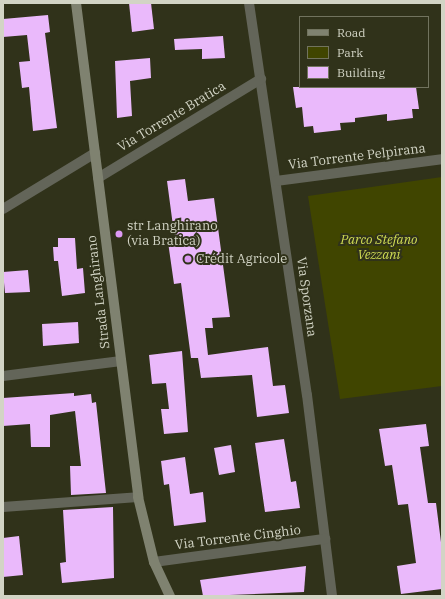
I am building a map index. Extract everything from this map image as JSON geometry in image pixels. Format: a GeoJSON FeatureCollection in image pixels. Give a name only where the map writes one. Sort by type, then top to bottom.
{"type":"FeatureCollection","features":[{"type":"Feature","properties":{"kind":"street","name":"Strada Langhirano"},"geometry":{"type":"LineString","coordinates":[[76,3],[138,496],[154,562],[170,596]]}},
{"type":"Feature","properties":{"kind":"street","name":"Via Sporzana"},"geometry":{"type":"LineString","coordinates":[[249,3],[276,181],[332,596]]}},
{"type":"Feature","properties":{"kind":"street","name":"Via Torrente Bratica"},"geometry":{"type":"LineString","coordinates":[[98,178],[260,79]]}},
{"type":"Feature","properties":{"kind":"street"},"geometry":{"type":"LineString","coordinates":[[3,209],[95,153]]}},
{"type":"Feature","properties":{"kind":"street","name":"Via Torrente Pelpirana"},"geometry":{"type":"LineString","coordinates":[[276,181],[442,159]]}},
{"type":"Feature","properties":{"kind":"street"},"geometry":{"type":"LineString","coordinates":[[3,376],[121,361]]}},
{"type":"Feature","properties":{"kind":"street"},"geometry":{"type":"LineString","coordinates":[[3,506],[138,496]]}},
{"type":"Feature","properties":{"kind":"street","name":"Via Torrente Cinghio"},"geometry":{"type":"LineString","coordinates":[[154,562],[324,539]]}},
{"type":"Feature","properties":{"kind":"green space","name":"Parco Stefano Vezzani"},"geometry":{"type":"Polygon","coordinates":[[[442,177],[442,386],[340,399],[308,196],[442,177]]]}},
{"type":"Feature","properties":{"kind":"building"},"geometry":{"type":"Polygon","coordinates":[[[129,3],[151,3],[154,29],[132,32],[129,3]]]}},
{"type":"Feature","properties":{"kind":"building"},"geometry":{"type":"Polygon","coordinates":[[[48,15],[50,32],[45,33],[57,128],[33,131],[29,87],[22,88],[19,62],[30,61],[27,35],[3,37],[3,19],[48,15]]]}},
{"type":"Feature","properties":{"kind":"building"},"geometry":{"type":"Polygon","coordinates":[[[223,36],[225,58],[202,59],[202,49],[175,50],[174,39],[223,36]]]}},
{"type":"Feature","properties":{"kind":"building"},"geometry":{"type":"Polygon","coordinates":[[[150,58],[151,78],[130,81],[132,116],[117,118],[115,61],[150,58]]]}},
{"type":"Feature","properties":{"kind":"building"},"geometry":{"type":"Polygon","coordinates":[[[293,87],[416,88],[419,109],[412,109],[413,118],[387,121],[387,114],[355,118],[355,122],[340,123],[341,130],[314,133],[313,126],[304,127],[302,107],[296,108],[293,87]]]}},
{"type":"Feature","properties":{"kind":"building"},"geometry":{"type":"Polygon","coordinates":[[[185,179],[188,201],[214,198],[230,317],[212,318],[213,328],[205,328],[208,355],[268,347],[273,386],[285,385],[289,413],[257,417],[252,375],[201,378],[198,358],[191,358],[181,283],[174,284],[168,242],[175,241],[167,181],[185,179]]]}},
{"type":"Feature","properties":{"kind":"building"},"geometry":{"type":"Polygon","coordinates":[[[58,238],[75,238],[77,269],[83,268],[85,293],[62,296],[58,261],[54,261],[53,247],[58,247],[58,238]]]}},
{"type":"Feature","properties":{"kind":"building"},"geometry":{"type":"Polygon","coordinates":[[[28,270],[30,292],[5,293],[3,272],[28,270]]]}},
{"type":"Feature","properties":{"kind":"building"},"geometry":{"type":"Polygon","coordinates":[[[78,322],[79,343],[43,346],[42,324],[78,322]]]}},
{"type":"Feature","properties":{"kind":"building"},"geometry":{"type":"Polygon","coordinates":[[[182,351],[188,432],[164,434],[161,409],[169,409],[166,383],[152,384],[149,355],[182,351]]]}},
{"type":"Feature","properties":{"kind":"building"},"geometry":{"type":"Polygon","coordinates":[[[74,393],[74,396],[91,394],[92,403],[96,402],[106,493],[71,495],[70,466],[81,466],[75,411],[50,415],[50,447],[31,447],[30,424],[3,426],[3,398],[74,393]]]}},
{"type":"Feature","properties":{"kind":"building"},"geometry":{"type":"Polygon","coordinates":[[[426,424],[429,446],[420,447],[428,503],[436,503],[442,550],[442,589],[401,594],[397,566],[416,563],[408,504],[398,505],[392,465],[385,466],[379,429],[426,424]]]}},
{"type":"Feature","properties":{"kind":"building"},"geometry":{"type":"Polygon","coordinates":[[[284,439],[291,482],[296,481],[300,508],[265,512],[255,443],[284,439]]]}},
{"type":"Feature","properties":{"kind":"building"},"geometry":{"type":"Polygon","coordinates":[[[231,445],[235,472],[219,475],[214,448],[231,445]]]}},
{"type":"Feature","properties":{"kind":"building"},"geometry":{"type":"Polygon","coordinates":[[[185,457],[190,494],[203,492],[206,522],[174,526],[169,484],[164,485],[161,461],[185,457]]]}},
{"type":"Feature","properties":{"kind":"building"},"geometry":{"type":"Polygon","coordinates":[[[113,507],[114,578],[62,583],[60,563],[66,562],[63,510],[113,507]]]}},
{"type":"Feature","properties":{"kind":"building"},"geometry":{"type":"Polygon","coordinates":[[[19,536],[23,575],[3,577],[3,538],[19,536]]]}},
{"type":"Feature","properties":{"kind":"building"},"geometry":{"type":"Polygon","coordinates":[[[306,566],[304,592],[203,596],[200,580],[306,566]]]}},
{"type":"Feature","properties":{"kind":"place","name":"str Langhirano (via Bratica)"},"geometry":{"type":"Point","coordinates":[119,234]}},
{"type":"Feature","properties":{"kind":"place","name":"Crédit Agricole"},"geometry":{"type":"Point","coordinates":[188,259]}}]}
